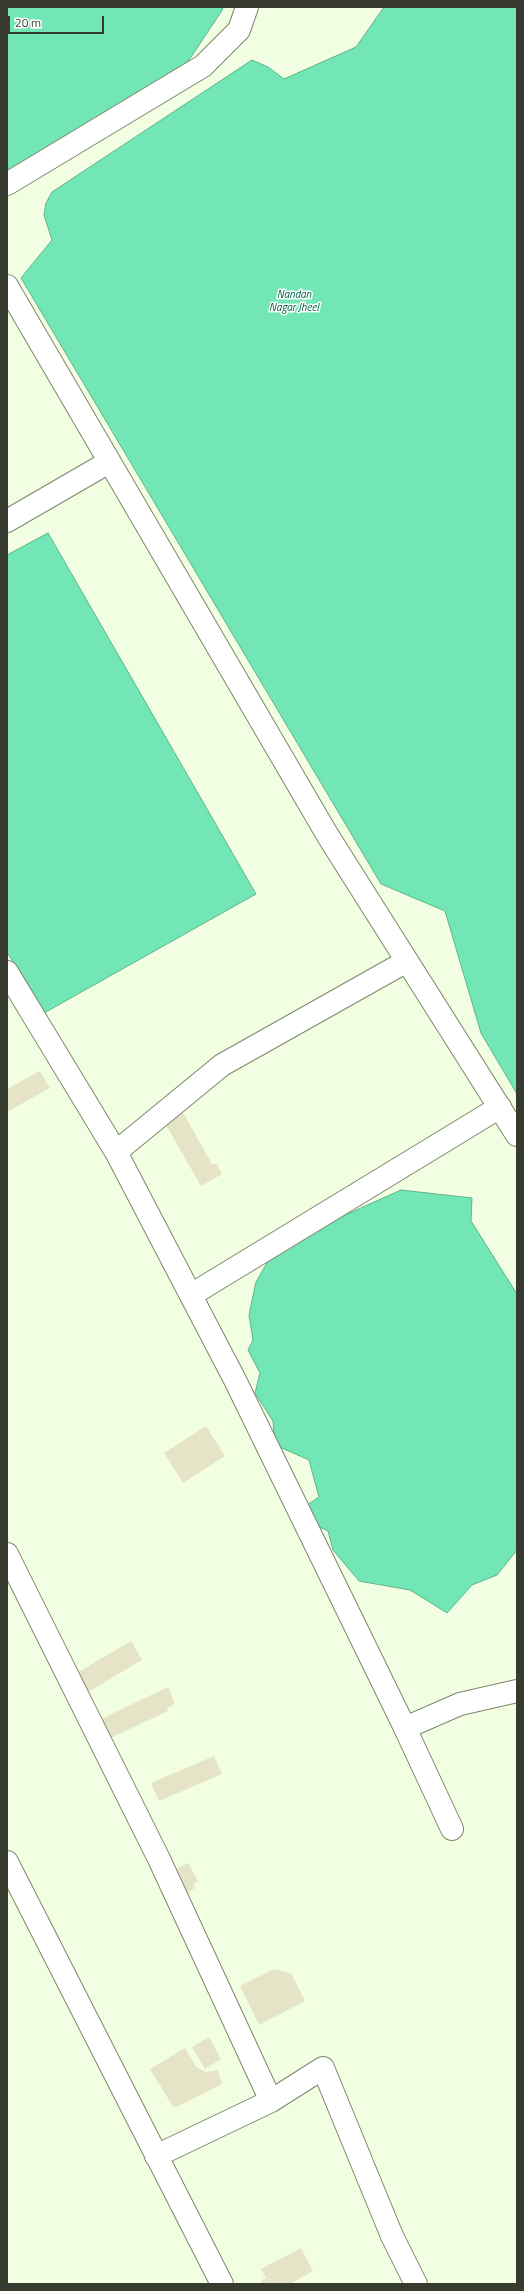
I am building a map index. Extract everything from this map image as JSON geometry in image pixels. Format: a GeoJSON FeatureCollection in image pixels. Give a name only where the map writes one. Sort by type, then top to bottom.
{"type":"FeatureCollection","features":[{"type":"Feature","properties":{"kind":"street"},"geometry":{"type":"LineString","coordinates":[[7,184],[203,66],[239,30],[247,7]]}},
{"type":"Feature","properties":{"kind":"street"},"geometry":{"type":"LineString","coordinates":[[7,286],[328,836],[517,1135]]}},
{"type":"Feature","properties":{"kind":"street"},"geometry":{"type":"LineString","coordinates":[[7,521],[109,462]]}},
{"type":"Feature","properties":{"kind":"street"},"geometry":{"type":"LineString","coordinates":[[116,1152],[222,1064],[407,962]]}},
{"type":"Feature","properties":{"kind":"street"},"geometry":{"type":"LineString","coordinates":[[7,972],[116,1152],[191,1295],[235,1380],[405,1728],[452,1829]]}},
{"type":"Feature","properties":{"kind":"street"},"geometry":{"type":"LineString","coordinates":[[191,1295],[500,1108]]}},
{"type":"Feature","properties":{"kind":"street"},"geometry":{"type":"LineString","coordinates":[[7,1554],[159,1859],[271,2101]]}},
{"type":"Feature","properties":{"kind":"street"},"geometry":{"type":"LineString","coordinates":[[405,1728],[460,1704],[517,1691]]}},
{"type":"Feature","properties":{"kind":"street"},"geometry":{"type":"LineString","coordinates":[[7,1862],[222,2284]]}},
{"type":"Feature","properties":{"kind":"street"},"geometry":{"type":"LineString","coordinates":[[156,2156],[271,2101],[323,2068],[392,2236],[416,2284]]}},
{"type":"Feature","properties":{"kind":"water"},"geometry":{"type":"Polygon","coordinates":[[[7,7],[221,7],[223,9],[177,78],[7,174],[7,7]]]}},
{"type":"Feature","properties":{"kind":"water","name":"Nandan Nagar Jheel"},"geometry":{"type":"Polygon","coordinates":[[[384,7],[517,7],[517,1094],[481,1033],[445,911],[381,884],[21,278],[52,240],[44,215],[46,203],[52,192],[252,60],[268,67],[284,79],[356,47],[384,7]]]}},
{"type":"Feature","properties":{"kind":"water"},"geometry":{"type":"Polygon","coordinates":[[[48,533],[256,894],[44,1013],[7,952],[7,555],[48,533]]]}},
{"type":"Feature","properties":{"kind":"water"},"geometry":{"type":"Polygon","coordinates":[[[401,1190],[472,1198],[471,1221],[517,1294],[517,1550],[497,1575],[472,1585],[447,1613],[410,1590],[359,1581],[333,1550],[328,1531],[315,1525],[304,1507],[319,1497],[309,1460],[275,1445],[273,1421],[255,1393],[260,1373],[248,1350],[253,1340],[249,1315],[256,1282],[268,1261],[294,1238],[401,1190]]]}},
{"type":"Feature","properties":{"kind":"building"},"geometry":{"type":"Polygon","coordinates":[[[40,1071],[50,1088],[7,1112],[7,1089],[40,1071]]]}},
{"type":"Feature","properties":{"kind":"building"},"geometry":{"type":"Polygon","coordinates":[[[180,1107],[212,1164],[217,1164],[222,1174],[201,1186],[162,1118],[180,1107]]]}},
{"type":"Feature","properties":{"kind":"building"},"geometry":{"type":"Polygon","coordinates":[[[206,1426],[225,1456],[183,1483],[164,1453],[206,1426]]]}},
{"type":"Feature","properties":{"kind":"building"},"geometry":{"type":"Polygon","coordinates":[[[131,1641],[142,1660],[81,1696],[70,1677],[131,1641]]]}},
{"type":"Feature","properties":{"kind":"building"},"geometry":{"type":"Polygon","coordinates":[[[168,1687],[175,1704],[167,1708],[168,1711],[104,1741],[95,1722],[168,1687]]]}},
{"type":"Feature","properties":{"kind":"building"},"geometry":{"type":"Polygon","coordinates":[[[214,1756],[222,1774],[159,1801],[151,1783],[214,1756]]]}},
{"type":"Feature","properties":{"kind":"building"},"geometry":{"type":"Polygon","coordinates":[[[188,1863],[198,1881],[193,1884],[195,1888],[182,1896],[170,1872],[188,1863]]]}},
{"type":"Feature","properties":{"kind":"building"},"geometry":{"type":"Polygon","coordinates":[[[274,1969],[291,1973],[305,2001],[259,2025],[240,1986],[274,1969]]]}},
{"type":"Feature","properties":{"kind":"building"},"geometry":{"type":"Polygon","coordinates":[[[209,2037],[221,2059],[205,2069],[192,2047],[209,2037]]]}},
{"type":"Feature","properties":{"kind":"building"},"geometry":{"type":"Polygon","coordinates":[[[185,2048],[196,2067],[206,2072],[218,2070],[222,2084],[174,2108],[150,2069],[185,2048]]]}},
{"type":"Feature","properties":{"kind":"building"},"geometry":{"type":"Polygon","coordinates":[[[301,2248],[313,2271],[290,2284],[261,2284],[260,2282],[266,2278],[261,2269],[301,2248]]]}}]}
